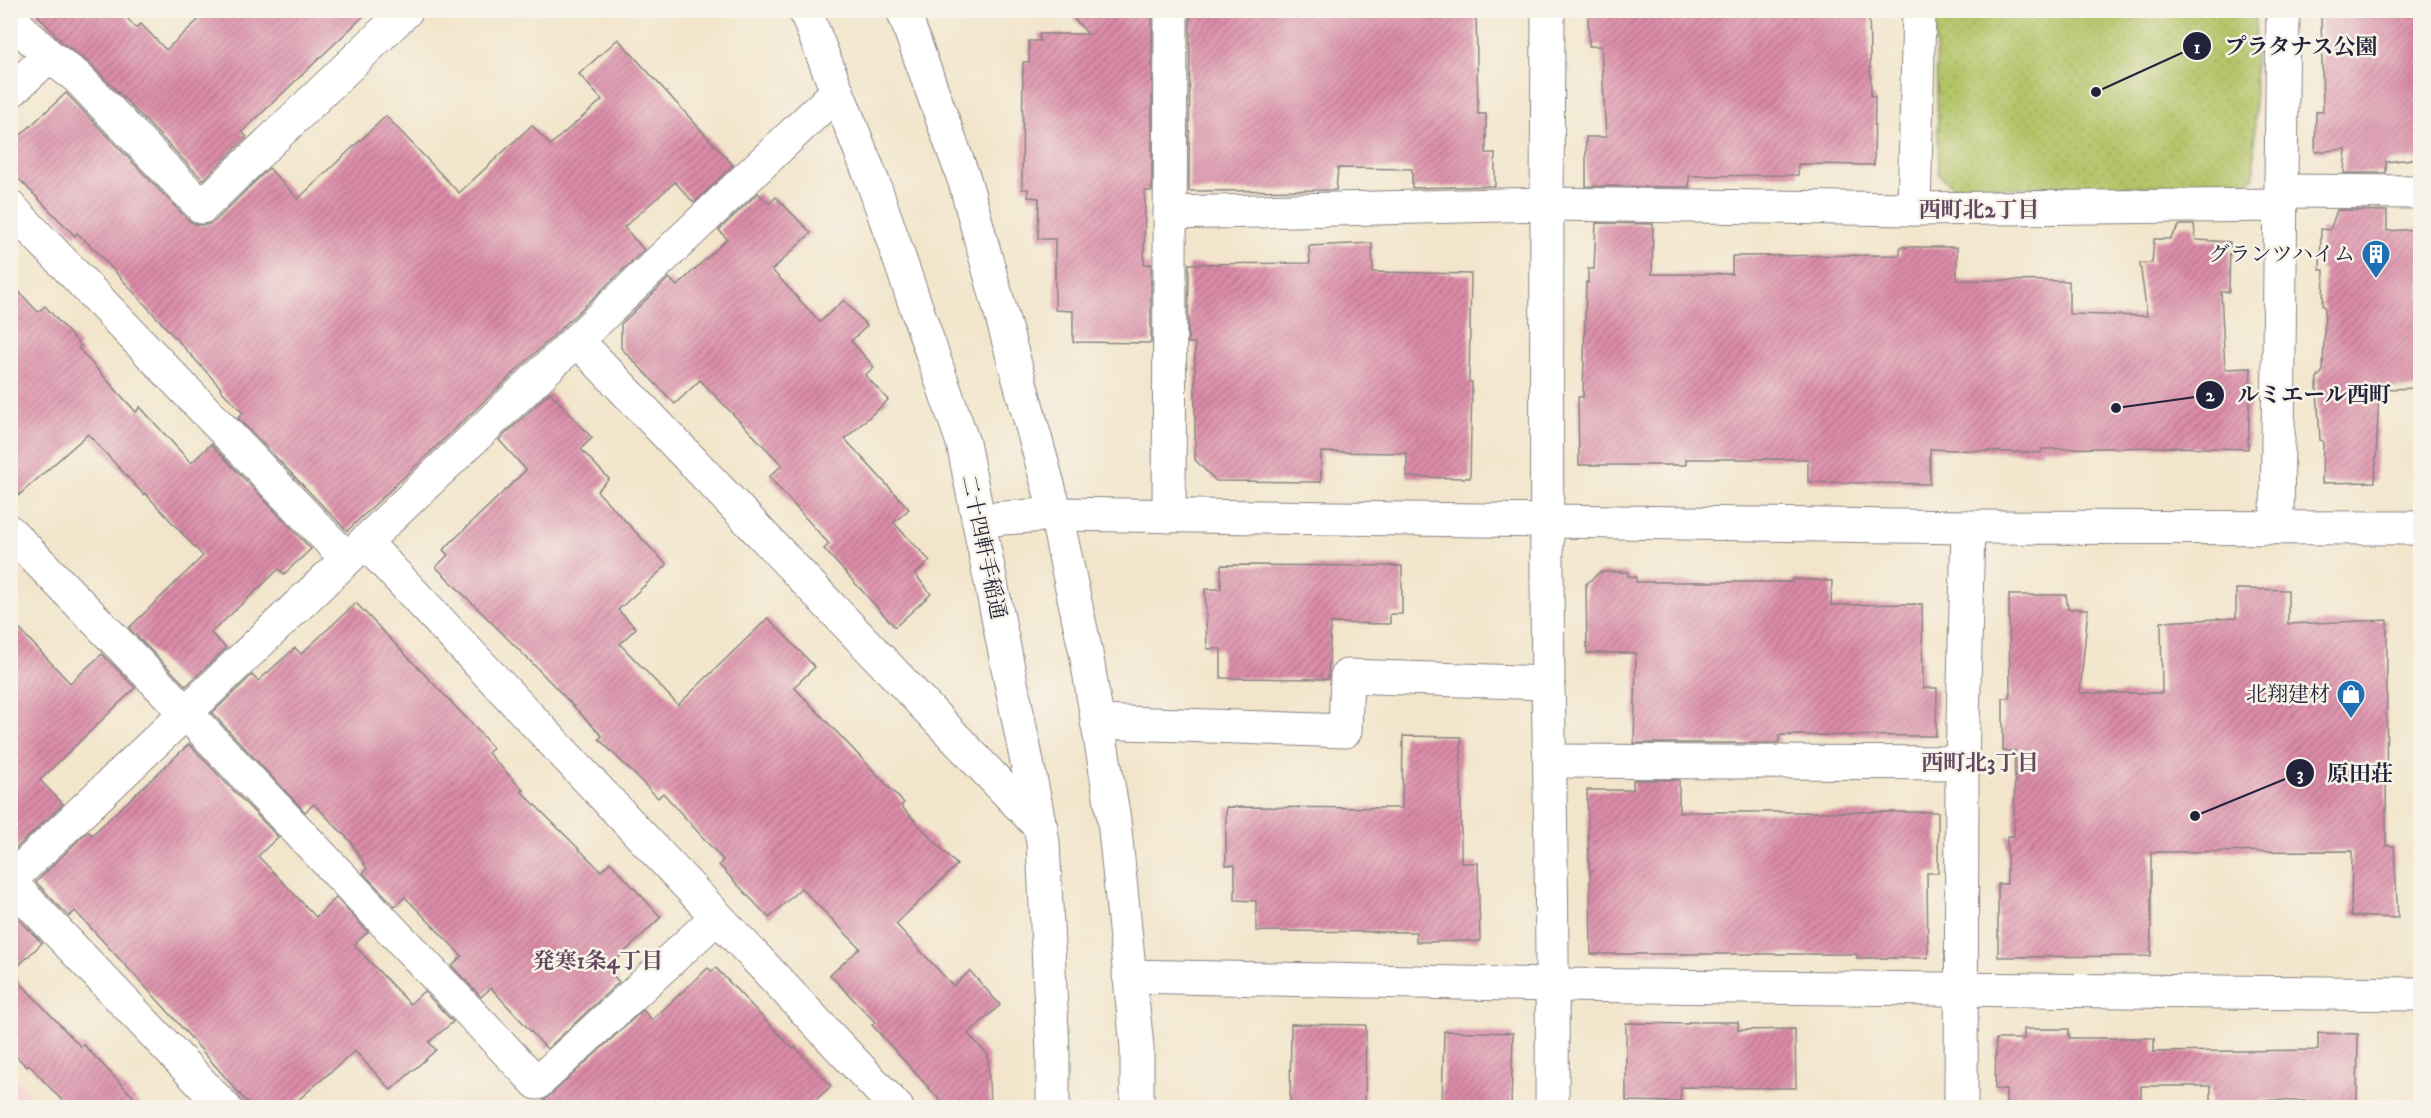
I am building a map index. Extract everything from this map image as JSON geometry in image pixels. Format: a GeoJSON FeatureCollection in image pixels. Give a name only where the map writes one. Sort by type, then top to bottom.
{"type":"FeatureCollection","features":[{"type":"Feature","properties":{"kind":"street"},"geometry":{"type":"LineString","coordinates":[[10,18],[49,56],[77,77],[202,207],[407,10]]}},
{"type":"Feature","properties":{"kind":"street","name":"二十四軒手稲通"},"geometry":{"type":"LineString","coordinates":[[805,10],[874,185],[963,443],[1041,828],[1053,1052],[1053,1107]]}},
{"type":"Feature","properties":{"kind":"street"},"geometry":{"type":"LineString","coordinates":[[1169,516],[1171,10]]}},
{"type":"Feature","properties":{"kind":"street"},"geometry":{"type":"LineString","coordinates":[[1548,10],[1548,683],[1551,761],[1552,1107]]}},
{"type":"Feature","properties":{"kind":"street"},"geometry":{"type":"LineString","coordinates":[[1914,209],[1918,10]]}},
{"type":"Feature","properties":{"kind":"street"},"geometry":{"type":"LineString","coordinates":[[2277,526],[2283,10]]}},
{"type":"Feature","properties":{"kind":"street"},"geometry":{"type":"LineString","coordinates":[[907,12],[965,182],[1056,514],[1086,653],[1114,820],[1137,1047],[1137,1107]]}},
{"type":"Feature","properties":{"kind":"street"},"geometry":{"type":"LineString","coordinates":[[10,92],[49,56]]}},
{"type":"Feature","properties":{"kind":"street"},"geometry":{"type":"LineString","coordinates":[[225,1107],[10,881],[837,92]]}},
{"type":"Feature","properties":{"kind":"street"},"geometry":{"type":"LineString","coordinates":[[1170,213],[1547,204],[1914,209],[2421,192]]}},
{"type":"Feature","properties":{"kind":"street"},"geometry":{"type":"LineString","coordinates":[[10,207],[356,551],[717,917],[897,1107]]}},
{"type":"Feature","properties":{"kind":"street"},"geometry":{"type":"LineString","coordinates":[[577,340],[1041,828]]}},
{"type":"Feature","properties":{"kind":"street"},"geometry":{"type":"LineString","coordinates":[[979,520],[1056,514],[1968,526],[2421,528]]}},
{"type":"Feature","properties":{"kind":"street"},"geometry":{"type":"LineString","coordinates":[[1961,1107],[1962,763],[1968,526]]}},
{"type":"Feature","properties":{"kind":"street"},"geometry":{"type":"LineString","coordinates":[[10,532],[186,713],[537,1083],[717,917]]}},
{"type":"Feature","properties":{"kind":"street"},"geometry":{"type":"LineString","coordinates":[[1097,722],[1345,731],[1347,676],[1548,683]]}},
{"type":"Feature","properties":{"kind":"street"},"geometry":{"type":"LineString","coordinates":[[1551,761],[1962,763]]}},
{"type":"Feature","properties":{"kind":"street"},"geometry":{"type":"LineString","coordinates":[[1129,976],[1553,985],[2421,994]]}},
{"type":"Feature","properties":{"kind":"shaded area"},"geometry":{"type":"Polygon","coordinates":[[[11,1075],[41,1107],[11,1107],[11,1075]]]}},
{"type":"Feature","properties":{"kind":"green space"},"geometry":{"type":"Polygon","coordinates":[[[1935,11],[2256,11],[2254,177],[2244,186],[1954,188],[1939,174],[1935,11]]]}},
{"type":"Feature","properties":{"kind":"building"},"geometry":{"type":"Polygon","coordinates":[[[33,10],[120,10],[136,28],[141,24],[166,50],[209,10],[370,10],[242,132],[247,137],[203,180],[91,64],[63,43],[33,10]]]}},
{"type":"Feature","properties":{"kind":"building"},"geometry":{"type":"Polygon","coordinates":[[[1066,10],[1152,10],[1152,191],[1145,191],[1144,264],[1151,264],[1151,343],[1073,342],[1073,311],[1055,310],[1055,239],[1038,239],[1039,198],[1028,197],[1028,189],[1022,189],[1023,62],[1029,62],[1029,41],[1040,41],[1039,34],[1088,34],[1066,10]]]}},
{"type":"Feature","properties":{"kind":"building"},"geometry":{"type":"Polygon","coordinates":[[[1190,10],[1476,10],[1478,114],[1486,114],[1486,153],[1495,153],[1495,186],[1412,188],[1412,169],[1338,168],[1336,190],[1189,191],[1190,10]]]}},
{"type":"Feature","properties":{"kind":"building"},"geometry":{"type":"Polygon","coordinates":[[[1588,10],[1869,10],[1871,96],[1875,96],[1874,165],[1798,164],[1798,175],[1689,176],[1689,187],[1586,186],[1586,137],[1606,137],[1601,46],[1589,46],[1588,10]]]}},
{"type":"Feature","properties":{"kind":"building"},"geometry":{"type":"Polygon","coordinates":[[[2321,10],[2421,10],[2421,158],[2386,162],[2386,173],[2344,173],[2346,149],[2315,152],[2316,112],[2323,112],[2321,10]]]}},
{"type":"Feature","properties":{"kind":"building"},"geometry":{"type":"Polygon","coordinates":[[[618,39],[733,165],[694,203],[675,182],[624,227],[644,250],[347,531],[238,418],[243,413],[98,253],[77,233],[75,236],[10,170],[10,145],[66,93],[188,220],[197,225],[207,225],[215,221],[269,168],[298,199],[386,116],[459,193],[532,125],[550,145],[602,100],[579,74],[618,39]]]}},
{"type":"Feature","properties":{"kind":"building"},"geometry":{"type":"Polygon","coordinates":[[[758,193],[769,204],[776,197],[811,233],[772,270],[820,322],[844,300],[867,326],[851,341],[874,367],[865,375],[888,400],[845,439],[909,509],[894,523],[930,561],[915,574],[931,594],[895,627],[824,549],[829,544],[769,477],[782,465],[700,380],[675,404],[621,348],[621,324],[669,278],[677,286],[727,239],[719,230],[758,193]]]}},
{"type":"Feature","properties":{"kind":"building"},"geometry":{"type":"Polygon","coordinates":[[[2337,210],[2387,211],[2387,231],[2421,229],[2421,388],[2379,389],[2375,482],[2322,483],[2323,441],[2320,440],[2317,390],[2317,378],[2323,371],[2325,307],[2323,306],[2324,270],[2320,270],[2321,229],[2330,230],[2337,210]]]}},
{"type":"Feature","properties":{"kind":"building"},"geometry":{"type":"Polygon","coordinates":[[[1596,223],[1653,224],[1652,274],[1732,274],[1732,256],[1900,255],[1900,247],[1957,247],[1957,280],[2069,281],[2069,314],[2147,316],[2140,263],[2152,263],[2154,239],[2170,239],[2180,225],[2194,225],[2196,240],[2230,242],[2229,292],[2221,292],[2225,369],[2251,368],[2248,449],[2170,447],[2042,449],[2041,453],[1930,449],[1930,484],[1808,482],[1808,459],[1686,459],[1686,465],[1579,465],[1578,397],[1583,397],[1586,282],[1588,283],[1588,269],[1594,269],[1596,223]]]}},
{"type":"Feature","properties":{"kind":"building"},"geometry":{"type":"Polygon","coordinates":[[[1372,243],[1373,272],[1471,274],[1470,478],[1407,477],[1407,453],[1321,452],[1321,482],[1216,481],[1195,460],[1195,343],[1188,343],[1189,264],[1310,263],[1309,246],[1372,243]]]}},
{"type":"Feature","properties":{"kind":"building"},"geometry":{"type":"Polygon","coordinates":[[[10,282],[38,312],[45,306],[81,346],[78,348],[136,412],[140,407],[191,463],[211,444],[311,549],[284,574],[279,569],[211,633],[226,648],[186,686],[129,628],[203,556],[145,493],[144,495],[88,434],[10,503],[10,282]]]}},
{"type":"Feature","properties":{"kind":"building"},"geometry":{"type":"Polygon","coordinates":[[[550,392],[592,438],[581,449],[609,479],[597,491],[667,565],[618,610],[636,628],[620,644],[678,705],[768,618],[815,667],[794,687],[904,803],[901,806],[957,865],[896,924],[953,986],[970,971],[1000,1005],[968,1034],[988,1055],[990,1107],[946,1107],[872,1025],[875,1022],[830,975],[860,948],[801,888],[769,918],[719,865],[723,860],[663,793],[658,798],[599,739],[602,736],[536,667],[436,567],[448,555],[443,550],[526,470],[499,440],[550,392]]]}},
{"type":"Feature","properties":{"kind":"building"},"geometry":{"type":"Polygon","coordinates":[[[1221,565],[1402,566],[1402,614],[1390,614],[1390,624],[1331,623],[1328,679],[1221,678],[1221,649],[1207,649],[1205,589],[1221,589],[1221,565]]]}},
{"type":"Feature","properties":{"kind":"building"},"geometry":{"type":"Polygon","coordinates":[[[1600,572],[1628,572],[1628,576],[1636,577],[1636,582],[1792,582],[1793,579],[1832,581],[1831,605],[1922,604],[1923,688],[1937,688],[1936,736],[1779,735],[1779,743],[1634,743],[1636,653],[1587,653],[1586,584],[1600,572]]]}},
{"type":"Feature","properties":{"kind":"building"},"geometry":{"type":"Polygon","coordinates":[[[2236,589],[2288,590],[2288,624],[2387,620],[2386,846],[2394,846],[2398,918],[2351,916],[2352,851],[2151,852],[2151,956],[1998,957],[1998,884],[2007,884],[2007,836],[2014,836],[2015,751],[2003,751],[2003,698],[2010,698],[2009,595],[2066,595],[2068,609],[2088,609],[2080,693],[2162,693],[2161,622],[2236,618],[2236,589]]]}},
{"type":"Feature","properties":{"kind":"building"},"geometry":{"type":"Polygon","coordinates":[[[356,603],[473,725],[493,748],[488,753],[523,790],[521,791],[601,871],[610,862],[661,917],[607,969],[619,982],[547,1049],[491,988],[481,997],[452,966],[462,956],[405,897],[395,906],[363,873],[367,869],[351,842],[314,804],[305,812],[212,713],[252,675],[258,681],[295,648],[301,654],[356,603]]]}},
{"type":"Feature","properties":{"kind":"building"},"geometry":{"type":"Polygon","coordinates":[[[10,619],[70,683],[102,654],[135,688],[40,780],[63,804],[10,854],[10,619]]]}},
{"type":"Feature","properties":{"kind":"building"},"geometry":{"type":"Polygon","coordinates":[[[1403,736],[1461,737],[1461,863],[1478,863],[1480,941],[1416,942],[1416,932],[1256,931],[1256,901],[1235,900],[1235,865],[1226,865],[1226,807],[1402,808],[1403,736]]]}},
{"type":"Feature","properties":{"kind":"building"},"geometry":{"type":"Polygon","coordinates":[[[189,744],[278,837],[258,856],[316,917],[336,898],[368,932],[354,945],[410,1004],[424,991],[453,1022],[429,1042],[436,1050],[391,1090],[355,1051],[290,1107],[251,1107],[164,1007],[75,911],[69,917],[36,882],[88,831],[92,835],[189,744]]]}},
{"type":"Feature","properties":{"kind":"building"},"geometry":{"type":"Polygon","coordinates":[[[1633,780],[1679,780],[1679,812],[1938,812],[1938,873],[1927,873],[1928,958],[1857,958],[1857,954],[1591,954],[1587,790],[1633,790],[1633,780]]]}},
{"type":"Feature","properties":{"kind":"building"},"geometry":{"type":"Polygon","coordinates":[[[10,910],[42,943],[11,973],[80,1046],[83,1044],[143,1107],[68,1107],[29,1065],[27,1067],[10,1050],[10,910]]]}},
{"type":"Feature","properties":{"kind":"building"},"geometry":{"type":"Polygon","coordinates":[[[708,968],[712,971],[716,968],[831,1086],[808,1107],[537,1107],[643,1010],[652,1020],[708,968]]]}},
{"type":"Feature","properties":{"kind":"building"},"geometry":{"type":"Polygon","coordinates":[[[1688,1022],[1738,1022],[1738,1030],[1795,1029],[1796,1088],[1681,1087],[1680,1102],[1626,1101],[1626,1023],[1688,1024],[1688,1022]]]}},
{"type":"Feature","properties":{"kind":"building"},"geometry":{"type":"Polygon","coordinates":[[[1291,1024],[1366,1025],[1365,1107],[1290,1107],[1291,1024]]]}},
{"type":"Feature","properties":{"kind":"building"},"geometry":{"type":"Polygon","coordinates":[[[2024,1029],[2069,1029],[2069,1038],[2154,1038],[2154,1052],[2318,1050],[2318,1033],[2358,1034],[2357,1102],[2260,1100],[2260,1107],[2211,1107],[2211,1086],[2141,1086],[2141,1107],[2006,1107],[2006,1090],[1995,1089],[1996,1039],[2024,1039],[2024,1029]]]}},
{"type":"Feature","properties":{"kind":"building"},"geometry":{"type":"Polygon","coordinates":[[[1444,1031],[1513,1033],[1511,1107],[1442,1107],[1444,1031]]]}},
{"type":"Feature","properties":{"kind":"place","name":"プラタナス公園"},"geometry":{"type":"Point","coordinates":[2096,92]}},
{"type":"Feature","properties":{"kind":"place","name":"グランツハイム"},"geometry":{"type":"Point","coordinates":[2376,280]}},
{"type":"Feature","properties":{"kind":"place","name":"ルミエール西町"},"geometry":{"type":"Point","coordinates":[2116,408]}},
{"type":"Feature","properties":{"kind":"place","name":"北翔建材"},"geometry":{"type":"Point","coordinates":[2351,720]}},
{"type":"Feature","properties":{"kind":"place","name":"原田荘"},"geometry":{"type":"Point","coordinates":[2195,816]}},
{"type":"Feature","properties":{"kind":"district","name":"西町北2丁目"},"geometry":{"type":"Point","coordinates":[1979,209]}},
{"type":"Feature","properties":{"kind":"district","name":"西町北3丁目"},"geometry":{"type":"Point","coordinates":[1980,762]}},
{"type":"Feature","properties":{"kind":"district","name":"発寒1条4丁目"},"geometry":{"type":"Point","coordinates":[598,960]}}]}
